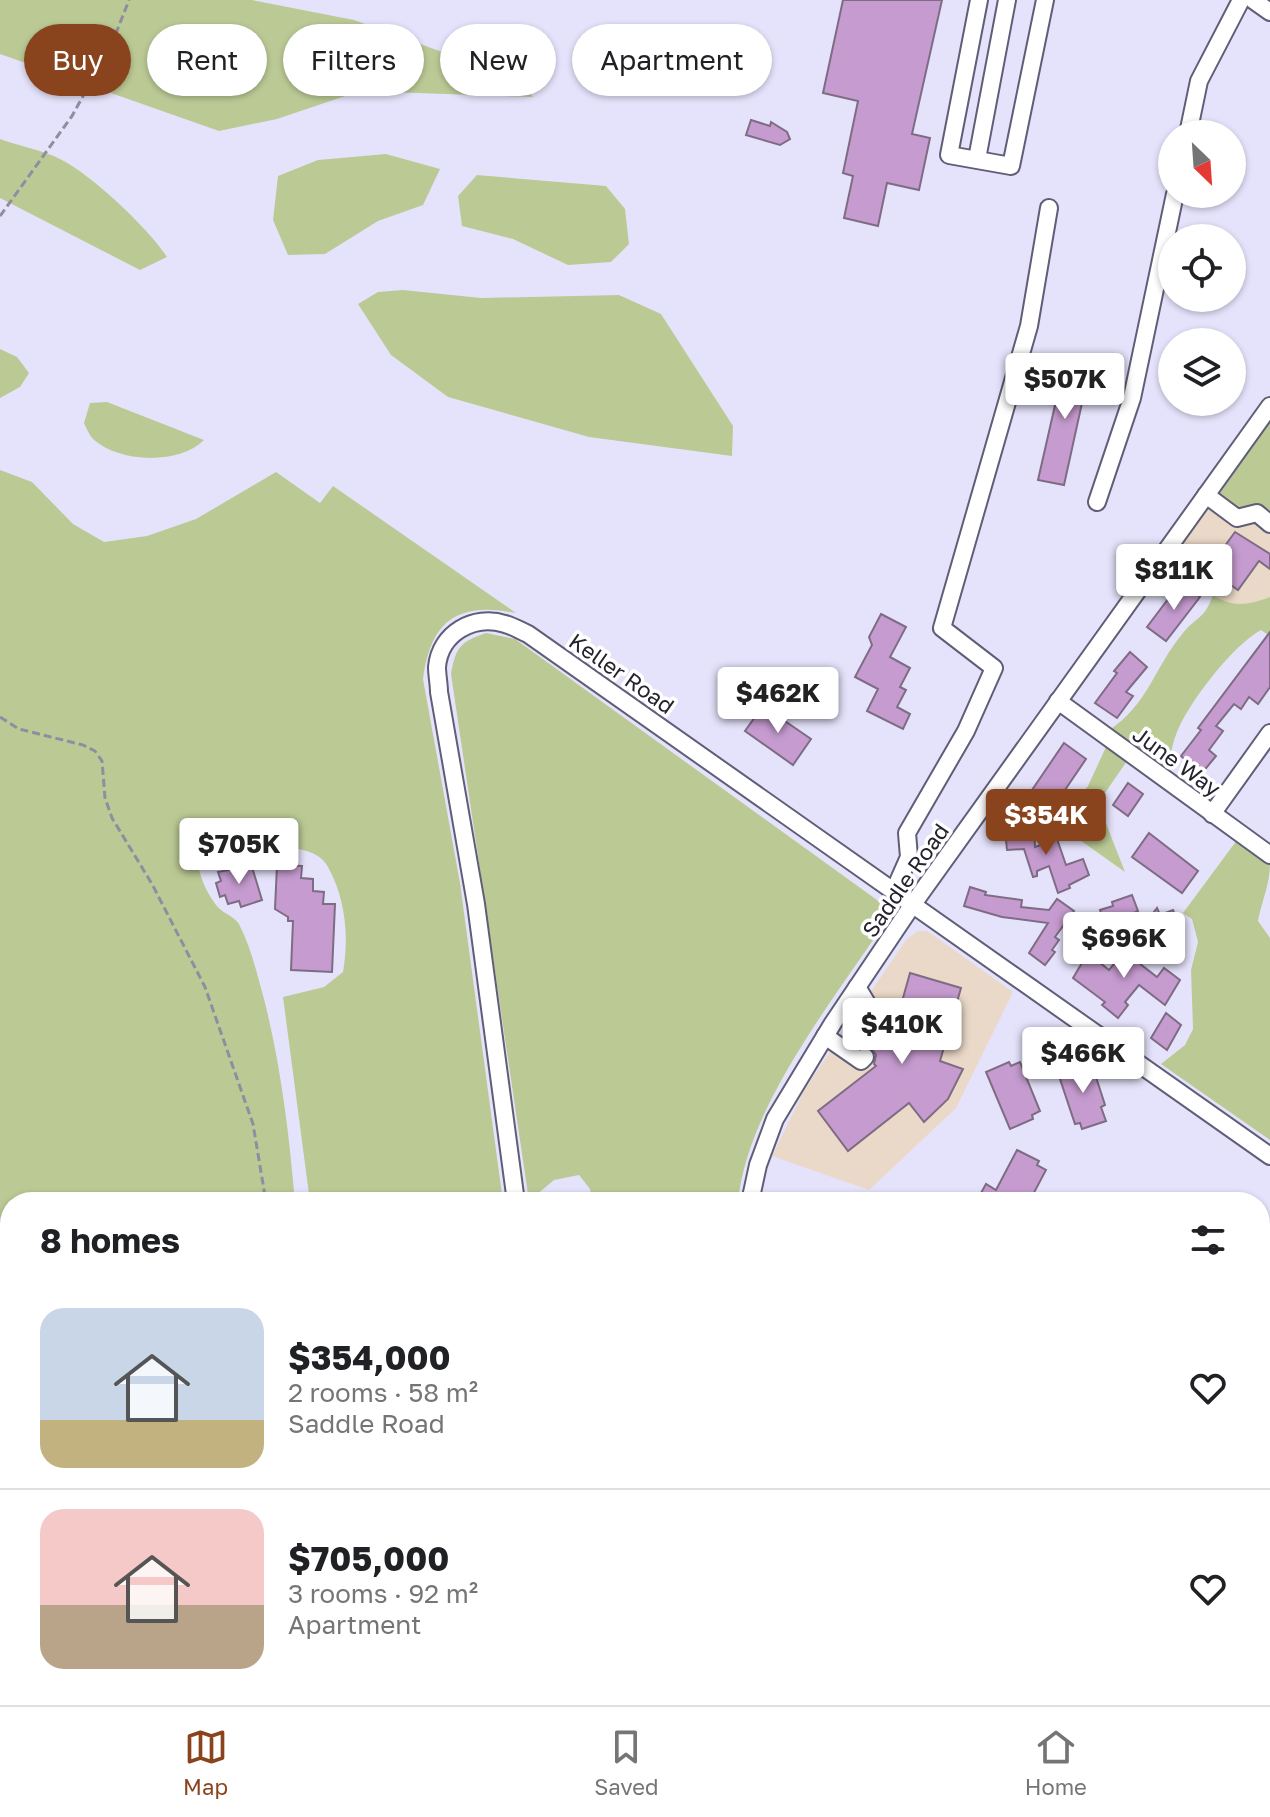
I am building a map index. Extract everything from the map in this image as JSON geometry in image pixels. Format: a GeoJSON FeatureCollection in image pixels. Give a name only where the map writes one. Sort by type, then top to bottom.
{"type":"FeatureCollection","features":[{"type":"Feature","properties":{"kind":"street"},"geometry":{"type":"LineString","coordinates":[[979,0],[949,155],[1011,166],[1045,0]]}},
{"type":"Feature","properties":{"kind":"street"},"geometry":{"type":"LineString","coordinates":[[977,159],[1007,0]]}},
{"type":"Feature","properties":{"kind":"street"},"geometry":{"type":"LineString","coordinates":[[1191,120],[1199,81],[1241,0]]}},
{"type":"Feature","properties":{"kind":"street"},"geometry":{"type":"LineString","coordinates":[[1253,0],[1270,12]]}},
{"type":"Feature","properties":{"kind":"street"},"geometry":{"type":"LineString","coordinates":[[894,891],[909,857],[907,833],[966,731],[994,668],[942,628],[1029,326],[1049,208]]}},
{"type":"Feature","properties":{"kind":"street"},"geometry":{"type":"LineString","coordinates":[[1097,502],[1132,398],[1172,208]]}},
{"type":"Feature","properties":{"kind":"street","name":"Saddle Road"},"geometry":{"type":"LineString","coordinates":[[752,1192],[758,1165],[775,1119],[857,987],[913,904],[1270,406]]}},
{"type":"Feature","properties":{"kind":"street"},"geometry":{"type":"LineString","coordinates":[[1206,495],[1237,518],[1257,513],[1270,524]]}},
{"type":"Feature","properties":{"kind":"street","name":"Keller Road"},"geometry":{"type":"LineString","coordinates":[[515,1192],[476,904],[437,666],[445,642],[461,628],[477,621],[504,623],[528,634],[1270,1156]]}},
{"type":"Feature","properties":{"kind":"street","name":"June Way"},"geometry":{"type":"LineString","coordinates":[[1058,701],[1270,855]]}},
{"type":"Feature","properties":{"kind":"street"},"geometry":{"type":"LineString","coordinates":[[1212,814],[1270,733]]}},
{"type":"Feature","properties":{"kind":"street"},"geometry":{"type":"LineString","coordinates":[[857,987],[883,1030],[877,1039]]}},
{"type":"Feature","properties":{"kind":"street"},"geometry":{"type":"LineString","coordinates":[[825,1036],[861,1061],[865,1057]]}},
{"type":"Feature","properties":{"kind":"path"},"geometry":{"type":"LineString","coordinates":[[0,216],[72,116],[111,46],[129,0]]}},
{"type":"Feature","properties":{"kind":"path"},"geometry":{"type":"LineString","coordinates":[[0,717],[19,729],[83,745],[95,751],[102,761],[105,798],[112,818],[152,884],[205,987],[253,1124],[264,1192]]}},
{"type":"Feature","properties":{"kind":"shaded area"},"geometry":{"type":"Polygon","coordinates":[[[1218,494],[1270,531],[1270,636],[1167,562],[1218,494]]]}},
{"type":"Feature","properties":{"kind":"shaded area"},"geometry":{"type":"Polygon","coordinates":[[[918,931],[927,931],[1013,992],[956,1108],[869,1190],[772,1156],[805,1089],[906,940],[918,931]]]}},
{"type":"Feature","properties":{"kind":"green space"},"geometry":{"type":"Polygon","coordinates":[[[0,0],[252,0],[365,24],[283,24],[283,96],[345,96],[277,119],[219,131],[119,96],[131,96],[131,24],[24,24],[24,62],[0,54],[0,0]]]}},
{"type":"Feature","properties":{"kind":"green space"},"geometry":{"type":"Polygon","coordinates":[[[424,45],[440,51],[440,94],[424,93],[424,45]]]}},
{"type":"Feature","properties":{"kind":"green space"},"geometry":{"type":"Polygon","coordinates":[[[0,139],[46,153],[73,166],[118,203],[167,257],[140,270],[0,198],[0,139]]]}},
{"type":"Feature","properties":{"kind":"green space"},"geometry":{"type":"Polygon","coordinates":[[[386,154],[440,169],[423,205],[378,221],[325,254],[288,255],[273,220],[278,176],[318,160],[386,154]]]}},
{"type":"Feature","properties":{"kind":"green space"},"geometry":{"type":"Polygon","coordinates":[[[477,175],[606,186],[625,209],[629,244],[611,262],[568,265],[513,239],[462,226],[458,196],[477,175]]]}},
{"type":"Feature","properties":{"kind":"green space"},"geometry":{"type":"Polygon","coordinates":[[[403,290],[481,298],[619,295],[661,314],[733,426],[732,456],[589,437],[448,397],[391,355],[358,304],[378,292],[403,290]]]}},
{"type":"Feature","properties":{"kind":"green space"},"geometry":{"type":"Polygon","coordinates":[[[0,349],[17,357],[29,373],[20,387],[0,398],[0,349]]]}},
{"type":"Feature","properties":{"kind":"green space"},"geometry":{"type":"Polygon","coordinates":[[[107,402],[204,440],[180,454],[165,457],[118,453],[93,439],[84,423],[90,403],[107,402]]]}},
{"type":"Feature","properties":{"kind":"green space"},"geometry":{"type":"Polygon","coordinates":[[[1270,422],[1270,531],[1218,494],[1270,422]]]}},
{"type":"Feature","properties":{"kind":"green space"},"geometry":{"type":"Polygon","coordinates":[[[0,470],[32,482],[73,524],[104,542],[147,536],[196,519],[276,472],[320,503],[333,486],[516,613],[479,610],[451,619],[433,642],[423,679],[460,883],[502,1192],[309,1192],[283,997],[324,987],[343,972],[346,932],[339,892],[328,867],[319,857],[281,845],[242,826],[222,822],[205,833],[198,851],[199,870],[216,905],[239,924],[256,970],[280,1074],[294,1192],[0,1192],[0,470]]]}},
{"type":"Feature","properties":{"kind":"green space"},"geometry":{"type":"Polygon","coordinates":[[[1213,595],[1241,604],[1270,597],[1270,636],[1261,630],[1250,637],[1201,690],[1177,732],[1168,776],[1108,731],[1122,721],[1142,698],[1173,646],[1203,614],[1213,595]]]}},
{"type":"Feature","properties":{"kind":"green space"},"geometry":{"type":"Polygon","coordinates":[[[486,633],[515,639],[877,900],[886,911],[885,922],[795,1056],[775,1092],[745,1165],[740,1192],[590,1192],[579,1175],[554,1180],[540,1192],[528,1192],[451,674],[455,657],[470,639],[486,633]]]}},
{"type":"Feature","properties":{"kind":"green space"},"geometry":{"type":"Polygon","coordinates":[[[1106,747],[1127,761],[1098,803],[1125,872],[1056,823],[1088,786],[1106,747]]]}},
{"type":"Feature","properties":{"kind":"green space"},"geometry":{"type":"Polygon","coordinates":[[[1237,840],[1270,864],[1258,921],[1270,938],[1270,1140],[1161,1064],[1185,1045],[1193,1029],[1191,970],[1198,942],[1192,919],[1183,913],[1237,840]]]}},
{"type":"Feature","properties":{"kind":"building"},"geometry":{"type":"Polygon","coordinates":[[[843,0],[942,0],[912,134],[930,138],[919,190],[887,183],[878,226],[844,218],[853,176],[843,173],[858,101],[823,93],[843,0]]]}},
{"type":"Feature","properties":{"kind":"building"},"geometry":{"type":"Polygon","coordinates":[[[751,120],[770,126],[771,122],[787,132],[790,139],[780,145],[746,135],[751,120]]]}},
{"type":"Feature","properties":{"kind":"building"},"geometry":{"type":"Polygon","coordinates":[[[1066,357],[1091,362],[1064,485],[1038,480],[1066,357]]]}},
{"type":"Feature","properties":{"kind":"building"},"geometry":{"type":"Polygon","coordinates":[[[1235,532],[1270,554],[1270,569],[1259,561],[1238,590],[1208,569],[1235,532]]]}},
{"type":"Feature","properties":{"kind":"building"},"geometry":{"type":"Polygon","coordinates":[[[1181,582],[1200,597],[1166,641],[1147,627],[1181,582]]]}},
{"type":"Feature","properties":{"kind":"building"},"geometry":{"type":"Polygon","coordinates":[[[881,614],[906,627],[890,657],[910,668],[900,687],[906,690],[897,707],[910,714],[903,729],[867,711],[878,689],[855,677],[872,645],[869,637],[881,614]]]}},
{"type":"Feature","properties":{"kind":"building"},"geometry":{"type":"Polygon","coordinates":[[[1270,632],[1270,687],[1258,704],[1249,697],[1241,709],[1234,704],[1216,726],[1223,731],[1209,750],[1216,756],[1202,773],[1181,756],[1201,730],[1198,728],[1270,632]]]}},
{"type":"Feature","properties":{"kind":"building"},"geometry":{"type":"Polygon","coordinates":[[[1130,652],[1147,667],[1126,692],[1133,696],[1117,718],[1095,703],[1117,673],[1114,671],[1130,652]]]}},
{"type":"Feature","properties":{"kind":"building"},"geometry":{"type":"Polygon","coordinates":[[[763,706],[811,739],[793,765],[745,731],[763,706]]]}},
{"type":"Feature","properties":{"kind":"building"},"geometry":{"type":"Polygon","coordinates":[[[1064,743],[1086,759],[1054,806],[1032,790],[1064,743]]]}},
{"type":"Feature","properties":{"kind":"building"},"geometry":{"type":"Polygon","coordinates":[[[1128,783],[1143,794],[1128,816],[1113,805],[1128,783]]]}},
{"type":"Feature","properties":{"kind":"building"},"geometry":{"type":"Polygon","coordinates":[[[1034,825],[1035,847],[1057,839],[1066,865],[1083,859],[1089,875],[1058,893],[1049,866],[1037,871],[1037,876],[1033,877],[1024,849],[1007,850],[1005,830],[1034,825]]]}},
{"type":"Feature","properties":{"kind":"building"},"geometry":{"type":"Polygon","coordinates":[[[1149,833],[1198,871],[1182,893],[1132,857],[1149,833]]]}},
{"type":"Feature","properties":{"kind":"building"},"geometry":{"type":"Polygon","coordinates":[[[277,865],[302,866],[301,878],[313,879],[313,891],[324,892],[323,904],[335,904],[332,972],[291,970],[293,921],[288,921],[288,917],[275,909],[277,865]]]}},
{"type":"Feature","properties":{"kind":"building"},"geometry":{"type":"Polygon","coordinates":[[[252,867],[262,900],[241,907],[239,901],[228,904],[225,895],[220,897],[216,883],[221,881],[218,872],[252,867]]]}},
{"type":"Feature","properties":{"kind":"building"},"geometry":{"type":"Polygon","coordinates":[[[970,887],[986,892],[985,895],[1022,900],[1021,907],[1049,910],[1057,899],[1074,911],[1055,937],[1059,940],[1052,950],[1055,952],[1045,965],[1029,953],[1048,923],[1002,917],[964,906],[970,887]]]}},
{"type":"Feature","properties":{"kind":"building"},"geometry":{"type":"Polygon","coordinates":[[[1132,895],[1138,911],[1106,926],[1100,910],[1132,895]]]}},
{"type":"Feature","properties":{"kind":"building"},"geometry":{"type":"Polygon","coordinates":[[[1157,908],[1160,915],[1173,910],[1180,927],[1149,935],[1145,924],[1157,908]]]}},
{"type":"Feature","properties":{"kind":"building"},"geometry":{"type":"Polygon","coordinates":[[[1132,941],[1147,953],[1139,963],[1157,977],[1164,968],[1180,980],[1165,1005],[1139,985],[1125,1002],[1128,1005],[1118,1018],[1102,1005],[1105,1002],[1073,978],[1088,953],[1109,970],[1132,941]]]}},
{"type":"Feature","properties":{"kind":"building"},"geometry":{"type":"Polygon","coordinates":[[[910,973],[961,988],[940,1061],[963,1069],[948,1099],[924,1122],[909,1103],[848,1151],[818,1111],[876,1066],[876,1055],[872,1049],[889,1048],[910,973]]]}},
{"type":"Feature","properties":{"kind":"building"},"geometry":{"type":"Polygon","coordinates":[[[1166,1013],[1181,1025],[1167,1050],[1151,1038],[1166,1013]]]}},
{"type":"Feature","properties":{"kind":"building"},"geometry":{"type":"Polygon","coordinates":[[[1086,1060],[1091,1076],[1095,1074],[1105,1105],[1101,1107],[1106,1121],[1082,1129],[1080,1123],[1075,1124],[1058,1073],[1064,1072],[1062,1068],[1086,1060]]]}},
{"type":"Feature","properties":{"kind":"building"},"geometry":{"type":"Polygon","coordinates":[[[1009,1062],[1011,1066],[1020,1062],[1040,1111],[1032,1115],[1033,1119],[1010,1129],[986,1072],[1009,1062]]]}},
{"type":"Feature","properties":{"kind":"building"},"geometry":{"type":"Polygon","coordinates":[[[1017,1150],[1039,1161],[1037,1165],[1046,1170],[1034,1192],[982,1192],[986,1184],[996,1190],[1017,1150]]]}}]}
